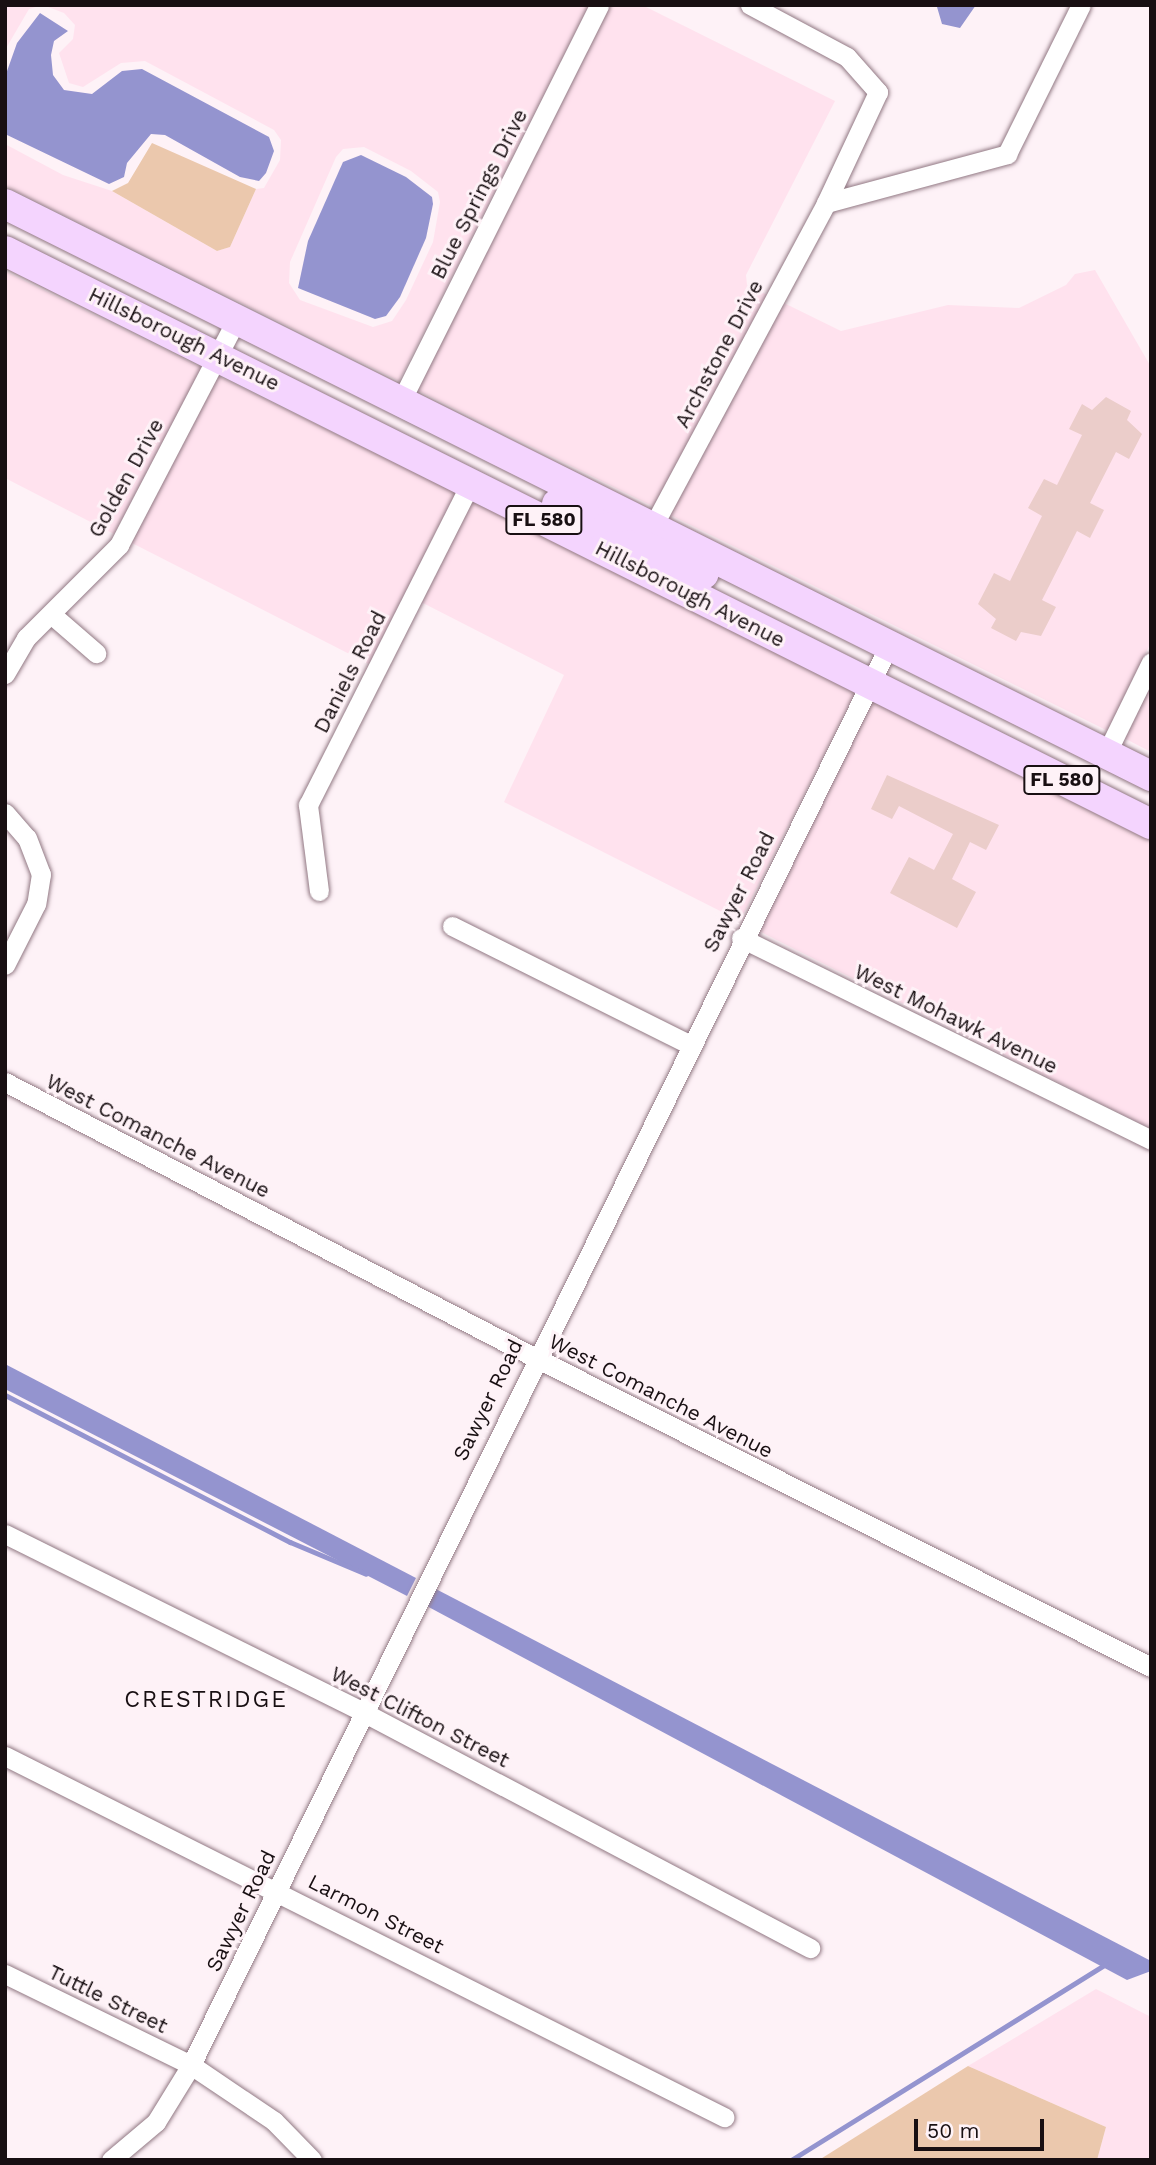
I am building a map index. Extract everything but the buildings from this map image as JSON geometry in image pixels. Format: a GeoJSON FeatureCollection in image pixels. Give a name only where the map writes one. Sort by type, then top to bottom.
{"type":"FeatureCollection","features":[{"type":"Feature","properties":{"kind":"main road","name":"Hillsborough Avenue"},"geometry":{"type":"LineString","coordinates":[[14,213],[653,526],[888,647],[1151,776]]}},
{"type":"Feature","properties":{"kind":"main road","name":"Hillsborough Avenue"},"geometry":{"type":"LineString","coordinates":[[5,251],[1151,824]]}},
{"type":"Feature","properties":{"kind":"main road"},"geometry":{"type":"LineString","coordinates":[[411,453],[453,453],[606,528],[653,526]]}},
{"type":"Feature","properties":{"kind":"main road"},"geometry":{"type":"LineString","coordinates":[[598,548],[642,545],[742,592],[781,592]]}},
{"type":"Feature","properties":{"kind":"main road"},"geometry":{"type":"LineString","coordinates":[[1091,794],[1151,799]]}},
{"type":"Feature","properties":{"kind":"street","name":"Blue Springs Drive"},"geometry":{"type":"LineString","coordinates":[[400,403],[599,5]]}},
{"type":"Feature","properties":{"kind":"street","name":"Archstone Drive"},"geometry":{"type":"LineString","coordinates":[[653,526],[826,203],[878,92],[847,57],[750,5]]}},
{"type":"Feature","properties":{"kind":"street"},"geometry":{"type":"LineString","coordinates":[[826,203],[1007,154],[1081,5]]}},
{"type":"Feature","properties":{"kind":"street","name":"Golden Drive"},"geometry":{"type":"LineString","coordinates":[[5,674],[26,638],[119,545],[236,320]]}},
{"type":"Feature","properties":{"kind":"street","name":"Daniels Road"},"geometry":{"type":"LineString","coordinates":[[319,891],[308,805],[471,483]]}},
{"type":"Feature","properties":{"kind":"street"},"geometry":{"type":"LineString","coordinates":[[51,614],[96,653]]}},
{"type":"Feature","properties":{"kind":"street","name":"Sawyer Road"},"geometry":{"type":"LineString","coordinates":[[111,2160],[156,2122],[191,2064],[534,1357],[888,647]]}},
{"type":"Feature","properties":{"kind":"street"},"geometry":{"type":"LineString","coordinates":[[1106,754],[1151,663]]}},
{"type":"Feature","properties":{"kind":"street"},"geometry":{"type":"LineString","coordinates":[[5,813],[27,838],[41,874],[36,904],[5,965]]}},
{"type":"Feature","properties":{"kind":"street"},"geometry":{"type":"LineString","coordinates":[[452,926],[689,1044]]}},
{"type":"Feature","properties":{"kind":"street","name":"West Mohawk Avenue"},"geometry":{"type":"LineString","coordinates":[[741,938],[1151,1140]]}},
{"type":"Feature","properties":{"kind":"street","name":"West Comanche Avenue"},"geometry":{"type":"LineString","coordinates":[[5,1082],[534,1357],[1151,1667]]}},
{"type":"Feature","properties":{"kind":"street","name":"West Clifton Street"},"geometry":{"type":"LineString","coordinates":[[5,1534],[361,1711],[810,1948]]}},
{"type":"Feature","properties":{"kind":"street","name":"Larmon Street"},"geometry":{"type":"LineString","coordinates":[[5,1756],[278,1889],[724,2118]]}},
{"type":"Feature","properties":{"kind":"street","name":"Tuttle Street"},"geometry":{"type":"LineString","coordinates":[[5,1974],[191,2064],[274,2121],[312,2160]]}},
{"type":"Feature","properties":{"kind":"shaded area"},"geometry":{"type":"Polygon","coordinates":[[[5,5],[42,5],[29,9],[5,50],[5,5]]]}},
{"type":"Feature","properties":{"kind":"shaded area"},"geometry":{"type":"Polygon","coordinates":[[[43,5],[589,5],[399,381],[5,186],[5,144],[63,175],[112,191],[217,251],[230,247],[256,189],[264,188],[280,160],[281,140],[274,130],[145,61],[121,63],[83,87],[69,83],[59,53],[73,39],[75,25],[64,13],[43,5]],[[364,147],[343,149],[336,157],[290,262],[289,283],[300,300],[373,327],[392,321],[406,300],[433,242],[440,202],[438,192],[411,171],[364,147]]]}},
{"type":"Feature","properties":{"kind":"shaded area"},"geometry":{"type":"Polygon","coordinates":[[[609,5],[642,5],[835,101],[746,275],[747,285],[841,331],[948,305],[1019,308],[1066,285],[1075,274],[1095,270],[1151,367],[1151,642],[1108,731],[415,389],[609,5]]]}},
{"type":"Feature","properties":{"kind":"shaded area"},"geometry":{"type":"Polygon","coordinates":[[[152,143],[256,189],[230,247],[217,251],[112,191],[128,183],[152,143]]]}},
{"type":"Feature","properties":{"kind":"shaded area"},"geometry":{"type":"Polygon","coordinates":[[[5,271],[202,368],[114,534],[5,478],[5,271]]]}},
{"type":"Feature","properties":{"kind":"shaded area"},"geometry":{"type":"Polygon","coordinates":[[[218,376],[456,493],[369,664],[130,542],[218,376]]]}},
{"type":"Feature","properties":{"kind":"shaded area"},"geometry":{"type":"Polygon","coordinates":[[[472,501],[856,691],[740,921],[504,802],[564,675],[421,602],[472,501]]]}},
{"type":"Feature","properties":{"kind":"shaded area"},"geometry":{"type":"Polygon","coordinates":[[[1151,683],[1151,752],[1124,738],[1151,683]]]}},
{"type":"Feature","properties":{"kind":"shaded area"},"geometry":{"type":"Polygon","coordinates":[[[872,698],[1151,836],[1151,1129],[755,929],[872,698]]]}},
{"type":"Feature","properties":{"kind":"shaded area"},"geometry":{"type":"Polygon","coordinates":[[[1096,1989],[1151,2017],[1151,2160],[1097,2160],[1106,2127],[968,2066],[1096,1989]]]}},
{"type":"Feature","properties":{"kind":"shaded area"},"geometry":{"type":"Polygon","coordinates":[[[968,2066],[1106,2127],[1097,2160],[819,2160],[968,2066]]]}},
{"type":"Feature","properties":{"kind":"water"},"geometry":{"type":"Polygon","coordinates":[[[921,5],[976,5],[960,28],[942,24],[937,7],[921,5]]]}},
{"type":"Feature","properties":{"kind":"water"},"geometry":{"type":"Polygon","coordinates":[[[40,13],[68,31],[54,41],[51,55],[53,75],[64,90],[92,94],[122,71],[142,69],[269,137],[274,151],[266,173],[259,181],[240,177],[165,135],[151,134],[127,163],[124,177],[109,184],[5,134],[6,74],[17,43],[40,13]]]}},
{"type":"Feature","properties":{"kind":"water"},"geometry":{"type":"Polygon","coordinates":[[[361,155],[406,177],[432,197],[433,204],[426,238],[400,297],[386,316],[375,319],[298,288],[308,241],[343,162],[361,155]]]}},
{"type":"Feature","properties":{"kind":"water"},"geometry":{"type":"Polygon","coordinates":[[[5,1364],[416,1578],[407,1596],[5,1389],[5,1364]]]}},
{"type":"Feature","properties":{"kind":"water"},"geometry":{"type":"Polygon","coordinates":[[[432,1587],[1151,1961],[1151,1971],[1127,1980],[423,1604],[432,1587]]]}},
{"type":"Feature","properties":{"kind":"waterway"},"geometry":{"type":"LineString","coordinates":[[5,1395],[290,1542],[366,1574]]}},
{"type":"Feature","properties":{"kind":"waterway"},"geometry":{"type":"LineString","coordinates":[[791,2160],[1106,1964]]}},
{"type":"Feature","properties":{"kind":"district","name":"CRESTRIDGE"},"geometry":{"type":"Point","coordinates":[206,1700]}}]}
